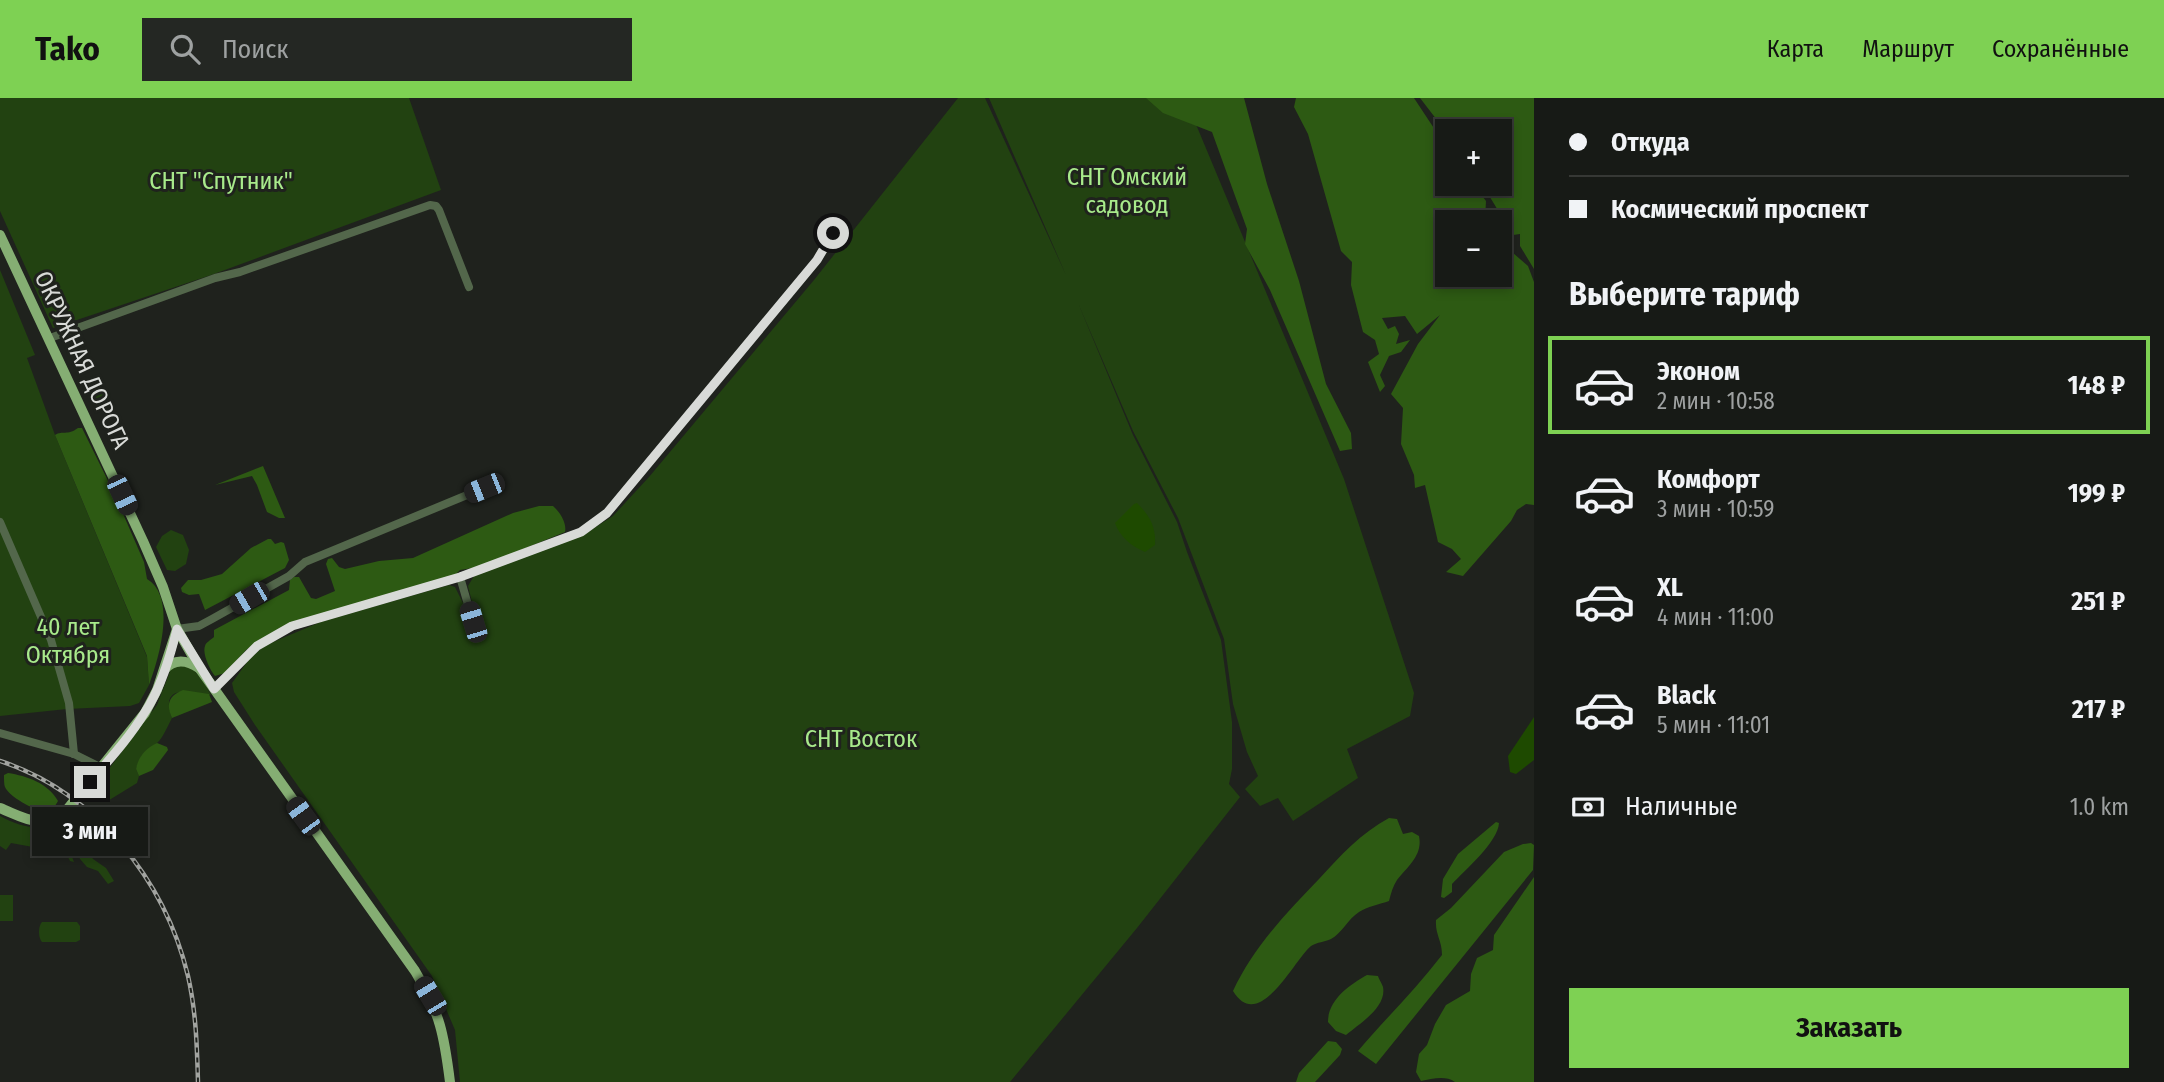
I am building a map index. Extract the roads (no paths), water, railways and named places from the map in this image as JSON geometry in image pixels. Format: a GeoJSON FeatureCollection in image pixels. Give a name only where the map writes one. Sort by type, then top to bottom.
{"type":"FeatureCollection","features":[{"type":"Feature","properties":{"kind":"main road","name":"ОКРУЖНАЯ ДОРОГА"},"geometry":{"type":"LineString","coordinates":[[0,236],[143,541],[177,629],[200,669],[415,971],[438,1016],[450,1082]]}},
{"type":"Feature","properties":{"kind":"main road"},"geometry":{"type":"LineString","coordinates":[[0,808],[33,821],[51,819],[66,811],[145,713],[157,690],[177,629]]}},
{"type":"Feature","properties":{"kind":"main road"},"geometry":{"type":"LineString","coordinates":[[164,670],[169,664],[182,661],[200,669]]}},
{"type":"Feature","properties":{"kind":"street"},"geometry":{"type":"LineString","coordinates":[[50,338],[215,278],[240,272],[430,205],[439,210],[470,287]]}},
{"type":"Feature","properties":{"kind":"street"},"geometry":{"type":"LineString","coordinates":[[214,689],[257,646],[292,626],[460,577],[581,532],[607,513],[817,260],[835,229]]}},
{"type":"Feature","properties":{"kind":"street"},"geometry":{"type":"LineString","coordinates":[[177,629],[199,626],[212,620],[289,576],[305,562],[484,488]]}},
{"type":"Feature","properties":{"kind":"street"},"geometry":{"type":"LineString","coordinates":[[0,522],[51,640],[69,703],[74,754]]}},
{"type":"Feature","properties":{"kind":"street"},"geometry":{"type":"LineString","coordinates":[[460,577],[473,622]]}},
{"type":"Feature","properties":{"kind":"street"},"geometry":{"type":"LineString","coordinates":[[0,733],[74,754],[102,768]]}},
{"type":"Feature","properties":{"kind":"railway"},"geometry":{"type":"LineString","coordinates":[[0,761],[34,775],[66,794],[95,817],[121,844],[143,874],[162,906],[177,940],[188,976],[197,1042],[198,1082]]}},
{"type":"Feature","properties":{"kind":"park label","name":"СНТ \"Спутник\""},"geometry":{"type":"Point","coordinates":[221,181]}},
{"type":"Feature","properties":{"kind":"park label","name":"СНТ Омский садовод"},"geometry":{"type":"Point","coordinates":[1127,191]}},
{"type":"Feature","properties":{"kind":"park label","name":"40 лет Октября"},"geometry":{"type":"Point","coordinates":[68,641]}},
{"type":"Feature","properties":{"kind":"park label","name":"СНТ Восток"},"geometry":{"type":"Point","coordinates":[861,739]}}]}
